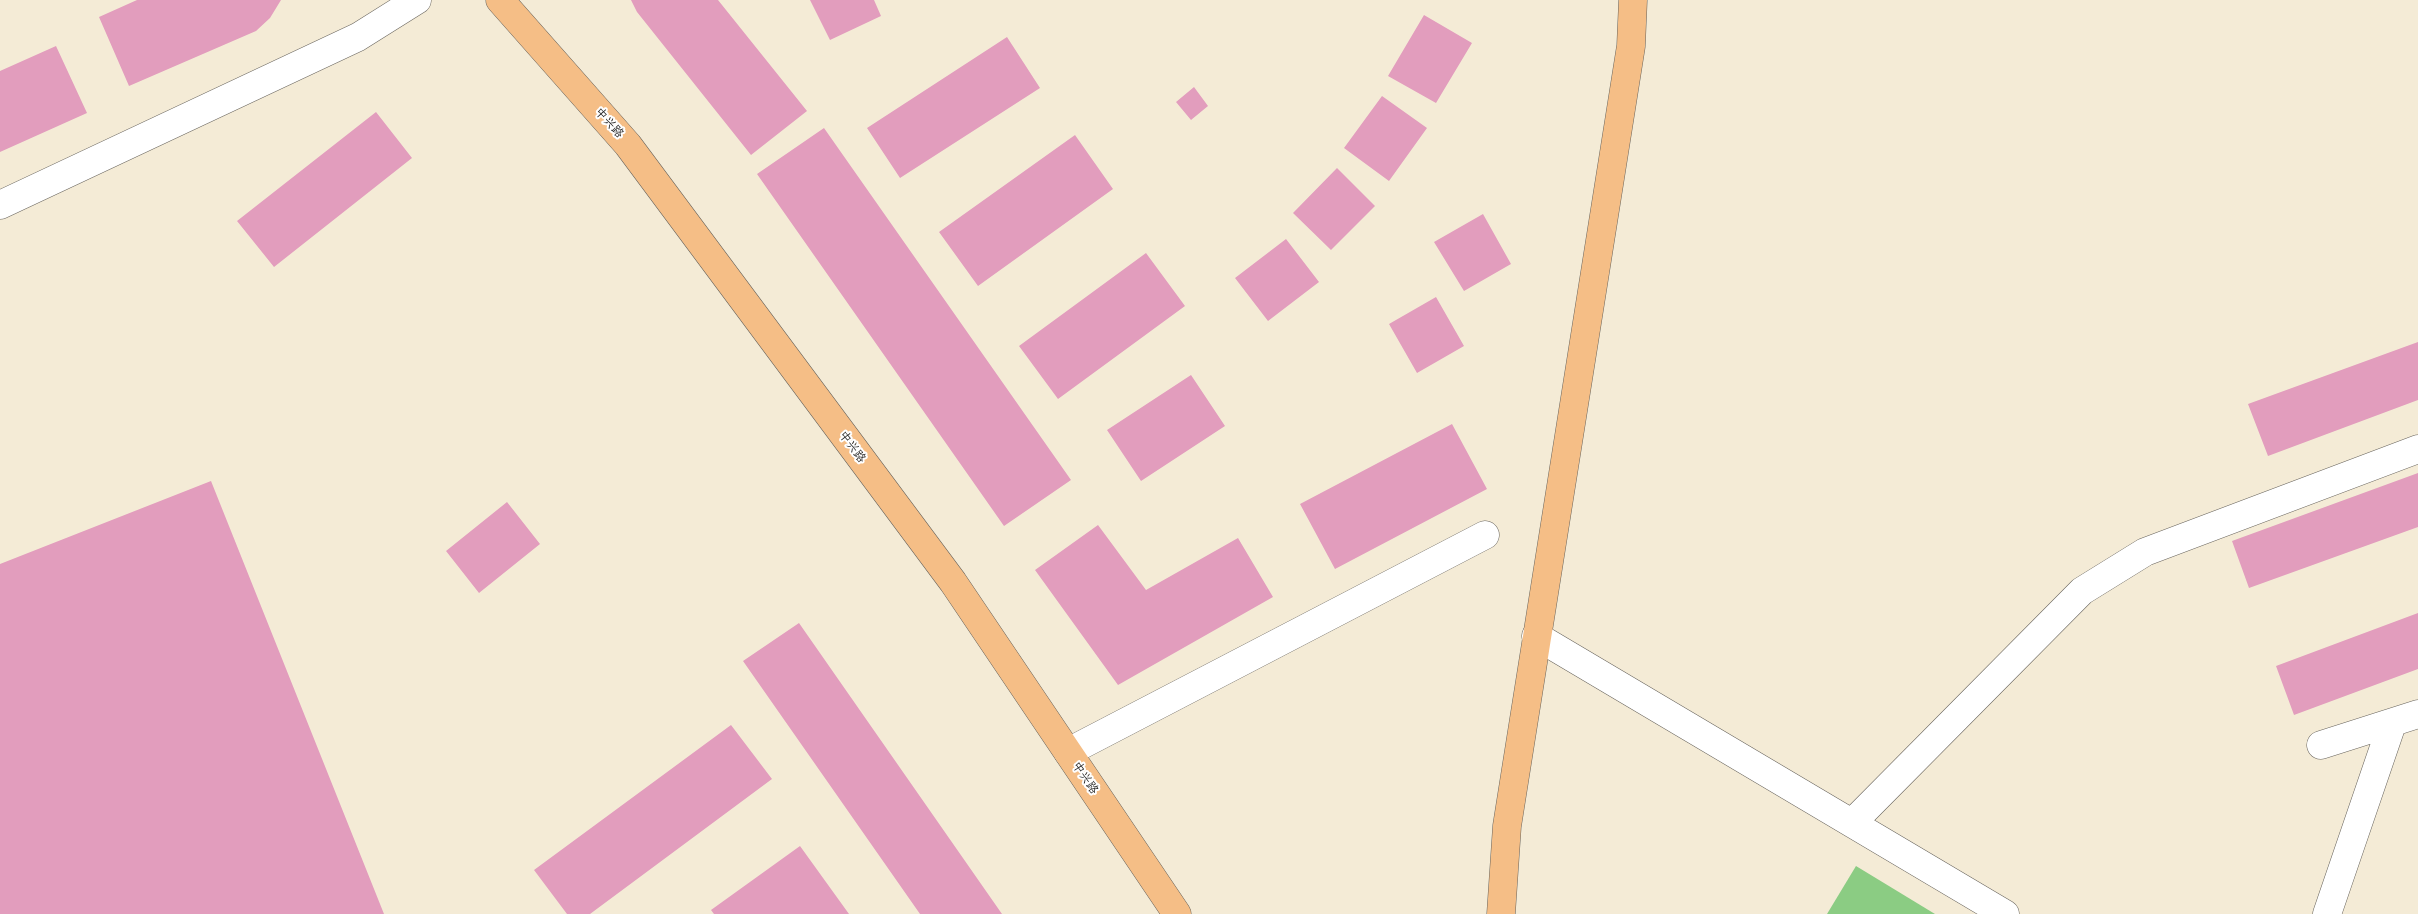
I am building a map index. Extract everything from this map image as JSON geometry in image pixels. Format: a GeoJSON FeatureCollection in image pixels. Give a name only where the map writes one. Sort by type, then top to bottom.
{"type":"FeatureCollection","features":[{"type":"Feature","properties":{"kind":"main road","name":"中兴路"},"geometry":{"type":"LineString","coordinates":[[500,0],[628,145],[954,582],[1178,914]]}},
{"type":"Feature","properties":{"kind":"main road"},"geometry":{"type":"LineString","coordinates":[[1501,914],[1507,826],[1631,46],[1633,0]]}},
{"type":"Feature","properties":{"kind":"street"},"geometry":{"type":"LineString","coordinates":[[0,205],[358,37],[417,0]]}},
{"type":"Feature","properties":{"kind":"street"},"geometry":{"type":"LineString","coordinates":[[1852,823],[2082,591],[2145,552],[2418,449]]}},
{"type":"Feature","properties":{"kind":"street"},"geometry":{"type":"LineString","coordinates":[[1068,752],[1485,535]]}},
{"type":"Feature","properties":{"kind":"street"},"geometry":{"type":"LineString","coordinates":[[1536,636],[2005,914]]}},
{"type":"Feature","properties":{"kind":"street"},"geometry":{"type":"LineString","coordinates":[[2321,744],[2392,724],[2418,714]]}},
{"type":"Feature","properties":{"kind":"street"},"geometry":{"type":"LineString","coordinates":[[2327,914],[2392,724]]}},
{"type":"Feature","properties":{"kind":"green space"},"geometry":{"type":"Polygon","coordinates":[[[1856,866],[1935,914],[1827,914],[1856,866]]]}},
{"type":"Feature","properties":{"kind":"building"},"geometry":{"type":"Polygon","coordinates":[[[137,0],[281,0],[270,18],[256,31],[129,86],[99,17],[137,0]]]}},
{"type":"Feature","properties":{"kind":"building"},"geometry":{"type":"Polygon","coordinates":[[[631,0],[718,0],[807,111],[751,155],[637,12],[631,0]]]}},
{"type":"Feature","properties":{"kind":"building"},"geometry":{"type":"Polygon","coordinates":[[[810,0],[874,0],[881,16],[830,40],[810,0]]]}},
{"type":"Feature","properties":{"kind":"building"},"geometry":{"type":"Polygon","coordinates":[[[1424,15],[1472,43],[1436,103],[1388,76],[1424,15]]]}},
{"type":"Feature","properties":{"kind":"building"},"geometry":{"type":"Polygon","coordinates":[[[1007,37],[1040,88],[900,178],[867,128],[1007,37]]]}},
{"type":"Feature","properties":{"kind":"building"},"geometry":{"type":"Polygon","coordinates":[[[56,46],[87,113],[0,152],[0,71],[56,46]]]}},
{"type":"Feature","properties":{"kind":"building"},"geometry":{"type":"Polygon","coordinates":[[[1194,87],[1208,106],[1191,120],[1176,102],[1194,87]]]}},
{"type":"Feature","properties":{"kind":"building"},"geometry":{"type":"Polygon","coordinates":[[[1382,96],[1427,128],[1389,181],[1344,148],[1382,96]]]}},
{"type":"Feature","properties":{"kind":"building"},"geometry":{"type":"Polygon","coordinates":[[[376,112],[412,158],[274,267],[237,221],[376,112]]]}},
{"type":"Feature","properties":{"kind":"building"},"geometry":{"type":"Polygon","coordinates":[[[824,128],[1071,480],[1004,526],[757,174],[824,128]]]}},
{"type":"Feature","properties":{"kind":"building"},"geometry":{"type":"Polygon","coordinates":[[[1075,135],[1113,189],[978,286],[939,232],[1075,135]]]}},
{"type":"Feature","properties":{"kind":"building"},"geometry":{"type":"Polygon","coordinates":[[[1337,168],[1375,206],[1331,250],[1293,213],[1337,168]]]}},
{"type":"Feature","properties":{"kind":"building"},"geometry":{"type":"Polygon","coordinates":[[[1483,214],[1511,264],[1464,291],[1434,242],[1483,214]]]}},
{"type":"Feature","properties":{"kind":"building"},"geometry":{"type":"Polygon","coordinates":[[[1286,239],[1319,282],[1268,321],[1235,278],[1286,239]]]}},
{"type":"Feature","properties":{"kind":"building"},"geometry":{"type":"Polygon","coordinates":[[[1146,253],[1185,306],[1058,399],[1019,346],[1146,253]]]}},
{"type":"Feature","properties":{"kind":"building"},"geometry":{"type":"Polygon","coordinates":[[[1436,297],[1464,346],[1417,373],[1389,324],[1436,297]]]}},
{"type":"Feature","properties":{"kind":"building"},"geometry":{"type":"Polygon","coordinates":[[[2418,342],[2418,400],[2268,456],[2248,404],[2418,342]]]}},
{"type":"Feature","properties":{"kind":"building"},"geometry":{"type":"Polygon","coordinates":[[[1191,375],[1225,426],[1141,481],[1107,430],[1191,375]]]}},
{"type":"Feature","properties":{"kind":"building"},"geometry":{"type":"Polygon","coordinates":[[[1452,424],[1487,489],[1335,569],[1300,504],[1452,424]]]}},
{"type":"Feature","properties":{"kind":"building"},"geometry":{"type":"Polygon","coordinates":[[[2418,473],[2418,527],[2249,588],[2232,541],[2418,473]]]}},
{"type":"Feature","properties":{"kind":"building"},"geometry":{"type":"Polygon","coordinates":[[[211,481],[384,914],[0,914],[0,564],[211,481]]]}},
{"type":"Feature","properties":{"kind":"building"},"geometry":{"type":"Polygon","coordinates":[[[507,502],[540,544],[479,593],[446,551],[507,502]]]}},
{"type":"Feature","properties":{"kind":"building"},"geometry":{"type":"Polygon","coordinates":[[[1098,525],[1146,590],[1238,538],[1273,597],[1118,685],[1035,570],[1098,525]]]}},
{"type":"Feature","properties":{"kind":"building"},"geometry":{"type":"Polygon","coordinates":[[[2418,613],[2418,669],[2294,715],[2276,666],[2418,613]]]}},
{"type":"Feature","properties":{"kind":"building"},"geometry":{"type":"Polygon","coordinates":[[[799,623],[1002,914],[920,914],[743,661],[799,623]]]}},
{"type":"Feature","properties":{"kind":"building"},"geometry":{"type":"Polygon","coordinates":[[[731,725],[772,779],[590,914],[567,914],[534,870],[731,725]]]}},
{"type":"Feature","properties":{"kind":"building"},"geometry":{"type":"Polygon","coordinates":[[[800,846],[849,914],[714,914],[711,910],[800,846]]]}}]}
